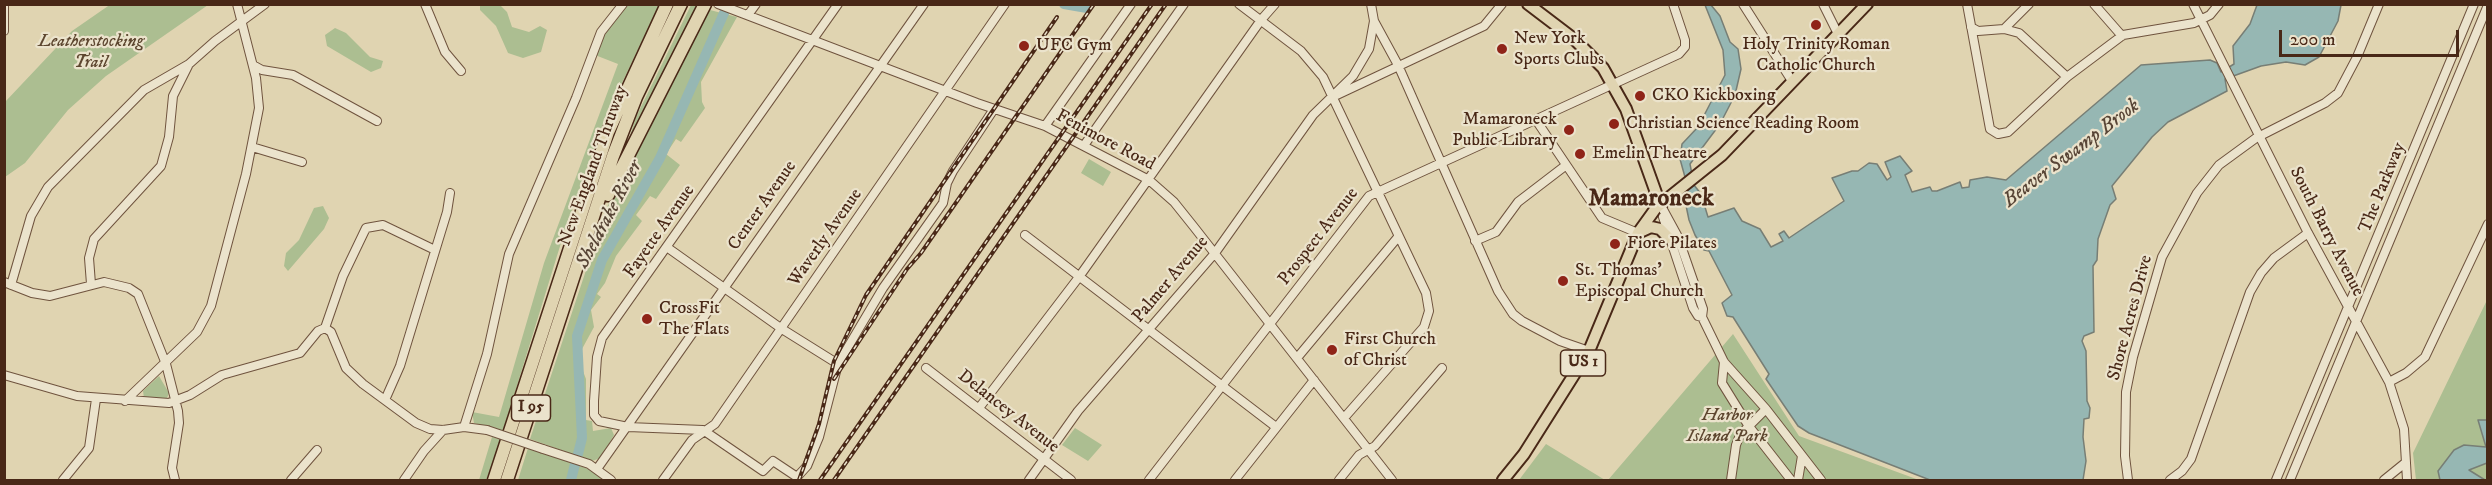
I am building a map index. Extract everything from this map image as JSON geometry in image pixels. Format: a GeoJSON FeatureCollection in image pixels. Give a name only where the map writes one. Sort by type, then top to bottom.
{"type":"FeatureCollection","features":[{"type":"Feature","properties":{"kind":"highway"},"geometry":{"type":"LineString","coordinates":[[574,276],[616,176],[705,4]]}},
{"type":"Feature","properties":{"kind":"highway","name":"New England Thruway"},"geometry":{"type":"LineString","coordinates":[[507,480],[624,127],[672,8]]}},
{"type":"Feature","properties":{"kind":"highway","name":"New England Thruway"},"geometry":{"type":"LineString","coordinates":[[494,480],[601,153],[625,92],[672,8]]}},
{"type":"Feature","properties":{"kind":"main road"},"geometry":{"type":"LineString","coordinates":[[1528,4],[1574,39],[1603,69],[1613,84],[1626,109],[1660,204]]}},
{"type":"Feature","properties":{"kind":"main road","name":"US 1"},"geometry":{"type":"LineString","coordinates":[[1503,480],[1524,454],[1589,351],[1638,233],[1660,204],[1722,155],[1867,4]]}},
{"type":"Feature","properties":{"kind":"main road"},"geometry":{"type":"LineString","coordinates":[[1638,233],[1651,227],[1660,229],[1669,238]]}},
{"type":"Feature","properties":{"kind":"street"},"geometry":{"type":"LineString","coordinates":[[125,401],[197,332],[211,306],[252,147],[259,108],[253,65],[237,4]]}},
{"type":"Feature","properties":{"kind":"street"},"geometry":{"type":"LineString","coordinates":[[175,480],[172,468],[179,423],[175,402],[166,364],[138,294],[122,285],[104,282],[50,296],[32,293],[8,283],[31,216],[48,187],[144,90],[189,64],[265,4]]}},
{"type":"Feature","properties":{"kind":"street"},"geometry":{"type":"LineString","coordinates":[[425,4],[445,52],[461,71]]}},
{"type":"Feature","properties":{"kind":"street"},"geometry":{"type":"LineString","coordinates":[[464,427],[488,354],[509,254],[576,98],[596,42],[623,4]]}},
{"type":"Feature","properties":{"kind":"street"},"geometry":{"type":"LineString","coordinates":[[748,15],[756,4]]}},
{"type":"Feature","properties":{"kind":"street","name":"Fayette Avenue"},"geometry":{"type":"LineString","coordinates":[[628,427],[598,421],[594,415],[597,357],[602,338],[668,248],[838,4]]}},
{"type":"Feature","properties":{"kind":"street","name":"Center Avenue"},"geometry":{"type":"LineString","coordinates":[[628,427],[924,4]]}},
{"type":"Feature","properties":{"kind":"street","name":"Waverly Avenue"},"geometry":{"type":"LineString","coordinates":[[663,480],[692,440],[715,424],[1005,4]]}},
{"type":"Feature","properties":{"kind":"street"},"geometry":{"type":"LineString","coordinates":[[1045,126],[1131,4]]}},
{"type":"Feature","properties":{"kind":"street"},"geometry":{"type":"LineString","coordinates":[[1085,144],[1184,4]]}},
{"type":"Feature","properties":{"kind":"street"},"geometry":{"type":"LineString","coordinates":[[1239,4],[1315,64],[1333,97],[1426,293],[1428,320],[1418,335],[1344,418]]}},
{"type":"Feature","properties":{"kind":"street"},"geometry":{"type":"LineString","coordinates":[[979,408],[1079,277],[1261,20],[1275,4]]}},
{"type":"Feature","properties":{"kind":"street"},"geometry":{"type":"LineString","coordinates":[[1371,4],[1374,21],[1398,65],[1498,291],[1513,314],[1560,340],[1589,351]]}},
{"type":"Feature","properties":{"kind":"street","name":"Palmer Avenue"},"geometry":{"type":"LineString","coordinates":[[1333,97],[1484,26],[1502,4]]}},
{"type":"Feature","properties":{"kind":"street","name":"Prospect Avenue"},"geometry":{"type":"LineString","coordinates":[[1149,480],[1356,210],[1376,190],[1679,54],[1685,48],[1682,26],[1673,4]]}},
{"type":"Feature","properties":{"kind":"street"},"geometry":{"type":"LineString","coordinates":[[1743,4],[1792,81]]}},
{"type":"Feature","properties":{"kind":"street"},"geometry":{"type":"LineString","coordinates":[[1823,4],[1838,34]]}},
{"type":"Feature","properties":{"kind":"street"},"geometry":{"type":"LineString","coordinates":[[1967,4],[1990,129],[1994,133],[2008,132],[2067,78],[2122,36],[2201,20],[2215,11],[2219,4]]}},
{"type":"Feature","properties":{"kind":"street"},"geometry":{"type":"LineString","coordinates":[[2004,29],[2029,4]]}},
{"type":"Feature","properties":{"kind":"street"},"geometry":{"type":"LineString","coordinates":[[2094,4],[2122,36]]}},
{"type":"Feature","properties":{"kind":"street","name":"South Barry Avenue"},"geometry":{"type":"LineString","coordinates":[[2193,4],[2308,233],[2389,382],[2404,429],[2407,480]]}},
{"type":"Feature","properties":{"kind":"street","name":"Shore Acres Drive"},"geometry":{"type":"LineString","coordinates":[[2128,480],[2125,456],[2126,392],[2133,357],[2162,257],[2197,193],[2219,165],[2260,135],[2325,103],[2338,93],[2357,57],[2379,4]]}},
{"type":"Feature","properties":{"kind":"street","name":"The Parkway"},"geometry":{"type":"LineString","coordinates":[[2276,480],[2347,305],[2375,249],[2474,4]]}},
{"type":"Feature","properties":{"kind":"street","name":"Fenimore Road"},"geometry":{"type":"LineString","coordinates":[[720,5],[1045,126],[1085,144],[1149,180],[1174,202],[1392,480]]}},
{"type":"Feature","properties":{"kind":"street","name":"The Parkway"},"geometry":{"type":"LineString","coordinates":[[2290,480],[2357,324],[2487,5]]}},
{"type":"Feature","properties":{"kind":"street"},"geometry":{"type":"LineString","coordinates":[[4,6],[4,31]]}},
{"type":"Feature","properties":{"kind":"street","name":"Palmer Avenue"},"geometry":{"type":"LineString","coordinates":[[1029,480],[1078,411],[1215,253],[1312,115],[1333,97],[1364,61],[1374,35],[1374,21]]}},
{"type":"Feature","properties":{"kind":"street"},"geometry":{"type":"LineString","coordinates":[[1971,27],[1978,31],[2004,29],[2019,33],[2067,78]]}},
{"type":"Feature","properties":{"kind":"street"},"geometry":{"type":"LineString","coordinates":[[90,284],[89,258],[94,239],[161,166],[169,137],[173,96],[189,64]]}},
{"type":"Feature","properties":{"kind":"street"},"geometry":{"type":"LineString","coordinates":[[253,65],[262,70],[293,75],[377,120]]}},
{"type":"Feature","properties":{"kind":"street"},"geometry":{"type":"LineString","coordinates":[[2433,106],[2442,111]]}},
{"type":"Feature","properties":{"kind":"street"},"geometry":{"type":"LineString","coordinates":[[597,469],[628,427],[704,430],[763,471],[773,461],[797,477],[807,466],[812,454],[824,420],[838,364],[883,288],[944,203],[947,183],[953,171],[994,108]]}},
{"type":"Feature","properties":{"kind":"street"},"geometry":{"type":"LineString","coordinates":[[1536,120],[1602,218],[1638,233]]}},
{"type":"Feature","properties":{"kind":"street"},"geometry":{"type":"LineString","coordinates":[[2427,120],[2437,125]]}},
{"type":"Feature","properties":{"kind":"street"},"geometry":{"type":"LineString","coordinates":[[252,147],[302,162]]}},
{"type":"Feature","properties":{"kind":"street"},"geometry":{"type":"LineString","coordinates":[[1475,241],[1496,232],[1518,202],[1565,166]]}},
{"type":"Feature","properties":{"kind":"street"},"geometry":{"type":"LineString","coordinates":[[385,400],[400,366],[447,212],[450,192]]}},
{"type":"Feature","properties":{"kind":"street"},"geometry":{"type":"LineString","coordinates":[[1660,204],[1695,314],[1702,317]]}},
{"type":"Feature","properties":{"kind":"street"},"geometry":{"type":"LineString","coordinates":[[1660,204],[1678,237],[1703,309],[1702,317],[1724,362],[1766,409],[1821,480]]}},
{"type":"Feature","properties":{"kind":"street"},"geometry":{"type":"LineString","coordinates":[[2389,382],[2406,373],[2425,357],[2487,224]]}},
{"type":"Feature","properties":{"kind":"street"},"geometry":{"type":"LineString","coordinates":[[4,375],[53,390],[96,399],[160,404],[175,402],[222,375],[300,353],[318,332],[325,328],[343,276],[366,228],[383,225],[435,250]]}},
{"type":"Feature","properties":{"kind":"street"},"geometry":{"type":"LineString","coordinates":[[2170,480],[2182,471],[2191,459],[2250,292],[2260,273],[2274,258],[2308,233]]}},
{"type":"Feature","properties":{"kind":"street"},"geometry":{"type":"LineString","coordinates":[[1025,235],[1276,427]]}},
{"type":"Feature","properties":{"kind":"street"},"geometry":{"type":"LineString","coordinates":[[1297,358],[1398,237]]}},
{"type":"Feature","properties":{"kind":"street"},"geometry":{"type":"LineString","coordinates":[[668,248],[782,329],[838,364]]}},
{"type":"Feature","properties":{"kind":"street"},"geometry":{"type":"LineString","coordinates":[[325,328],[332,332],[346,368],[416,423],[444,430],[464,427],[487,430],[597,469],[611,480]]}},
{"type":"Feature","properties":{"kind":"street"},"geometry":{"type":"LineString","coordinates":[[1724,362],[1722,383],[1748,425],[1791,480]]}},
{"type":"Feature","properties":{"kind":"street","name":"Delancey Avenue"},"geometry":{"type":"LineString","coordinates":[[926,368],[1071,480]]}},
{"type":"Feature","properties":{"kind":"street"},"geometry":{"type":"LineString","coordinates":[[1340,480],[1359,455],[1375,446],[1442,368]]}},
{"type":"Feature","properties":{"kind":"street"},"geometry":{"type":"LineString","coordinates":[[1235,480],[1314,380]]}},
{"type":"Feature","properties":{"kind":"street"},"geometry":{"type":"LineString","coordinates":[[63,480],[89,448],[96,399]]}},
{"type":"Feature","properties":{"kind":"street"},"geometry":{"type":"LineString","coordinates":[[1731,480],[1736,445],[1748,425],[1766,409]]}},
{"type":"Feature","properties":{"kind":"street"},"geometry":{"type":"LineString","coordinates":[[404,480],[424,451],[444,430]]}},
{"type":"Feature","properties":{"kind":"street"},"geometry":{"type":"LineString","coordinates":[[291,480],[317,450]]}},
{"type":"Feature","properties":{"kind":"street"},"geometry":{"type":"LineString","coordinates":[[1798,480],[1802,456]]}},
{"type":"Feature","properties":{"kind":"street"},"geometry":{"type":"LineString","coordinates":[[2384,480],[2405,463]]}},
{"type":"Feature","properties":{"kind":"green space","name":"Leatherstocking Trail"},"geometry":{"type":"Polygon","coordinates":[[[111,4],[208,5],[106,76],[68,110],[25,163],[5,177],[5,102],[72,31],[111,4]]]}},
{"type":"Feature","properties":{"kind":"green space"},"geometry":{"type":"Polygon","coordinates":[[[480,5],[500,5],[507,12],[512,27],[529,32],[540,26],[547,30],[541,52],[523,58],[508,53],[496,26],[480,10],[480,5]]]}},
{"type":"Feature","properties":{"kind":"green space"},"geometry":{"type":"Polygon","coordinates":[[[626,5],[659,5],[604,121],[565,230],[503,431],[474,423],[472,412],[499,417],[544,263],[618,64],[595,55],[608,26],[626,5]]]}},
{"type":"Feature","properties":{"kind":"green space"},"geometry":{"type":"Polygon","coordinates":[[[691,5],[698,7],[630,140],[636,117],[691,5]]]}},
{"type":"Feature","properties":{"kind":"green space"},"geometry":{"type":"Polygon","coordinates":[[[710,10],[737,17],[701,82],[702,102],[705,108],[681,142],[676,139],[666,154],[680,165],[656,199],[650,196],[636,215],[642,221],[616,256],[605,283],[597,294],[601,297],[591,310],[594,327],[582,349],[581,366],[586,379],[586,420],[592,421],[593,431],[611,428],[614,435],[601,458],[592,461],[530,439],[607,207],[706,12],[710,10]]]}},
{"type":"Feature","properties":{"kind":"green space"},"geometry":{"type":"Polygon","coordinates":[[[335,28],[346,33],[370,57],[383,61],[381,68],[371,72],[327,46],[325,35],[335,28]]]}},
{"type":"Feature","properties":{"kind":"green space"},"geometry":{"type":"Polygon","coordinates":[[[1089,159],[1111,172],[1103,186],[1081,173],[1089,159]]]}},
{"type":"Feature","properties":{"kind":"green space"},"geometry":{"type":"Polygon","coordinates":[[[323,206],[329,218],[324,229],[288,271],[284,266],[286,253],[299,240],[314,208],[323,206]]]}},
{"type":"Feature","properties":{"kind":"green space"},"geometry":{"type":"Polygon","coordinates":[[[2487,300],[2487,480],[2416,480],[2413,453],[2487,300]]]}},
{"type":"Feature","properties":{"kind":"green space","name":"Harbor Island Park"},"geometry":{"type":"Polygon","coordinates":[[[1733,334],[1799,436],[1919,480],[1608,480],[1733,334]]]}},
{"type":"Feature","properties":{"kind":"green space"},"geometry":{"type":"Polygon","coordinates":[[[159,376],[169,393],[167,398],[144,398],[143,391],[159,376]]]}},
{"type":"Feature","properties":{"kind":"green space"},"geometry":{"type":"Polygon","coordinates":[[[1075,428],[1102,445],[1088,461],[1062,445],[1075,428]]]}},
{"type":"Feature","properties":{"kind":"green space"},"geometry":{"type":"Polygon","coordinates":[[[492,437],[502,440],[486,480],[479,480],[492,437]]]}},
{"type":"Feature","properties":{"kind":"green space"},"geometry":{"type":"Polygon","coordinates":[[[1546,444],[1605,480],[1519,480],[1546,444]]]}},
{"type":"Feature","properties":{"kind":"green space"},"geometry":{"type":"Polygon","coordinates":[[[528,448],[594,471],[603,480],[518,480],[528,448]]]}},
{"type":"Feature","properties":{"kind":"water","name":"Beaver Swamp Brook"},"geometry":{"type":"Polygon","coordinates":[[[1705,5],[1711,5],[1720,16],[1730,42],[1738,49],[1741,69],[1735,95],[1720,124],[1690,164],[1694,185],[1701,194],[1708,217],[1734,208],[1742,221],[1760,229],[1771,247],[1783,241],[1779,234],[1784,231],[1789,238],[1844,201],[1832,178],[1858,171],[1869,163],[1877,164],[1887,180],[1891,177],[1885,162],[1900,156],[1912,171],[1905,175],[1912,192],[1930,187],[1932,191],[1937,191],[1960,182],[1962,188],[1969,187],[1970,180],[1987,177],[2006,180],[2141,65],[2210,60],[2217,63],[2221,72],[2234,64],[2233,46],[2250,24],[2257,5],[2341,5],[2338,21],[2319,57],[2305,65],[2286,62],[2261,66],[2225,79],[2227,91],[2168,122],[2152,137],[2112,186],[2116,199],[2110,205],[2098,239],[2097,260],[2093,266],[2094,332],[2084,336],[2082,341],[2086,351],[2087,401],[2090,408],[2089,418],[2084,419],[2083,437],[2086,461],[2083,480],[1930,480],[1809,433],[1798,426],[1766,379],[1769,374],[1733,317],[1727,316],[1722,303],[1732,295],[1709,251],[1704,250],[1695,235],[1689,220],[1683,191],[1688,188],[1680,159],[1682,144],[1698,127],[1725,75],[1723,50],[1705,5]]]}},
{"type":"Feature","properties":{"kind":"water"},"geometry":{"type":"Polygon","coordinates":[[[2478,420],[2487,420],[2487,463],[2469,470],[2485,480],[2440,480],[2438,471],[2454,450],[2464,445],[2486,447],[2478,420]]]}},
{"type":"Feature","properties":{"kind":"waterway","name":"Sheldrake River"},"geometry":{"type":"LineString","coordinates":[[578,454],[582,438],[577,336],[602,260],[660,158],[728,4]]}},
{"type":"Feature","properties":{"kind":"waterway","name":"Sheldrake River"},"geometry":{"type":"LineString","coordinates":[[1064,4],[1087,8],[1089,4]]}},
{"type":"Feature","properties":{"kind":"waterway","name":"Sheldrake River"},"geometry":{"type":"LineString","coordinates":[[571,480],[575,464]]}},
{"type":"Feature","properties":{"kind":"railway"},"geometry":{"type":"LineString","coordinates":[[834,379],[907,269],[921,253],[1094,4]]}},
{"type":"Feature","properties":{"kind":"railway"},"geometry":{"type":"LineString","coordinates":[[820,480],[1152,4]]}},
{"type":"Feature","properties":{"kind":"railway"},"geometry":{"type":"LineString","coordinates":[[834,480],[1166,4]]}},
{"type":"Feature","properties":{"kind":"railway"},"geometry":{"type":"LineString","coordinates":[[799,480],[819,424],[834,361],[866,295],[1057,17]]}},
{"type":"Feature","properties":{"kind":"place","name":"Holy Trinity Roman Catholic Church"},"geometry":{"type":"Point","coordinates":[1816,25]}},
{"type":"Feature","properties":{"kind":"place","name":"UFC Gym"},"geometry":{"type":"Point","coordinates":[1024,46]}},
{"type":"Feature","properties":{"kind":"place","name":"New York Sports Clubs"},"geometry":{"type":"Point","coordinates":[1502,49]}},
{"type":"Feature","properties":{"kind":"place","name":"CKO Kickboxing"},"geometry":{"type":"Point","coordinates":[1640,96]}},
{"type":"Feature","properties":{"kind":"place","name":"Christian Science Reading Room"},"geometry":{"type":"Point","coordinates":[1614,124]}},
{"type":"Feature","properties":{"kind":"place","name":"Mamaroneck Public Library"},"geometry":{"type":"Point","coordinates":[1569,130]}},
{"type":"Feature","properties":{"kind":"place","name":"Emelin Theatre"},"geometry":{"type":"Point","coordinates":[1580,154]}},
{"type":"Feature","properties":{"kind":"place","name":"Fiore Pilates"},"geometry":{"type":"Point","coordinates":[1615,244]}},
{"type":"Feature","properties":{"kind":"place","name":"St. Thomas' Episcopal Church"},"geometry":{"type":"Point","coordinates":[1563,281]}},
{"type":"Feature","properties":{"kind":"place","name":"CrossFit The Flats"},"geometry":{"type":"Point","coordinates":[647,319]}},
{"type":"Feature","properties":{"kind":"place","name":"First Church of Christ"},"geometry":{"type":"Point","coordinates":[1332,350]}},
{"type":"Feature","properties":{"kind":"district","name":"Mamaroneck"},"geometry":{"type":"Point","coordinates":[1651,200]}}]}
